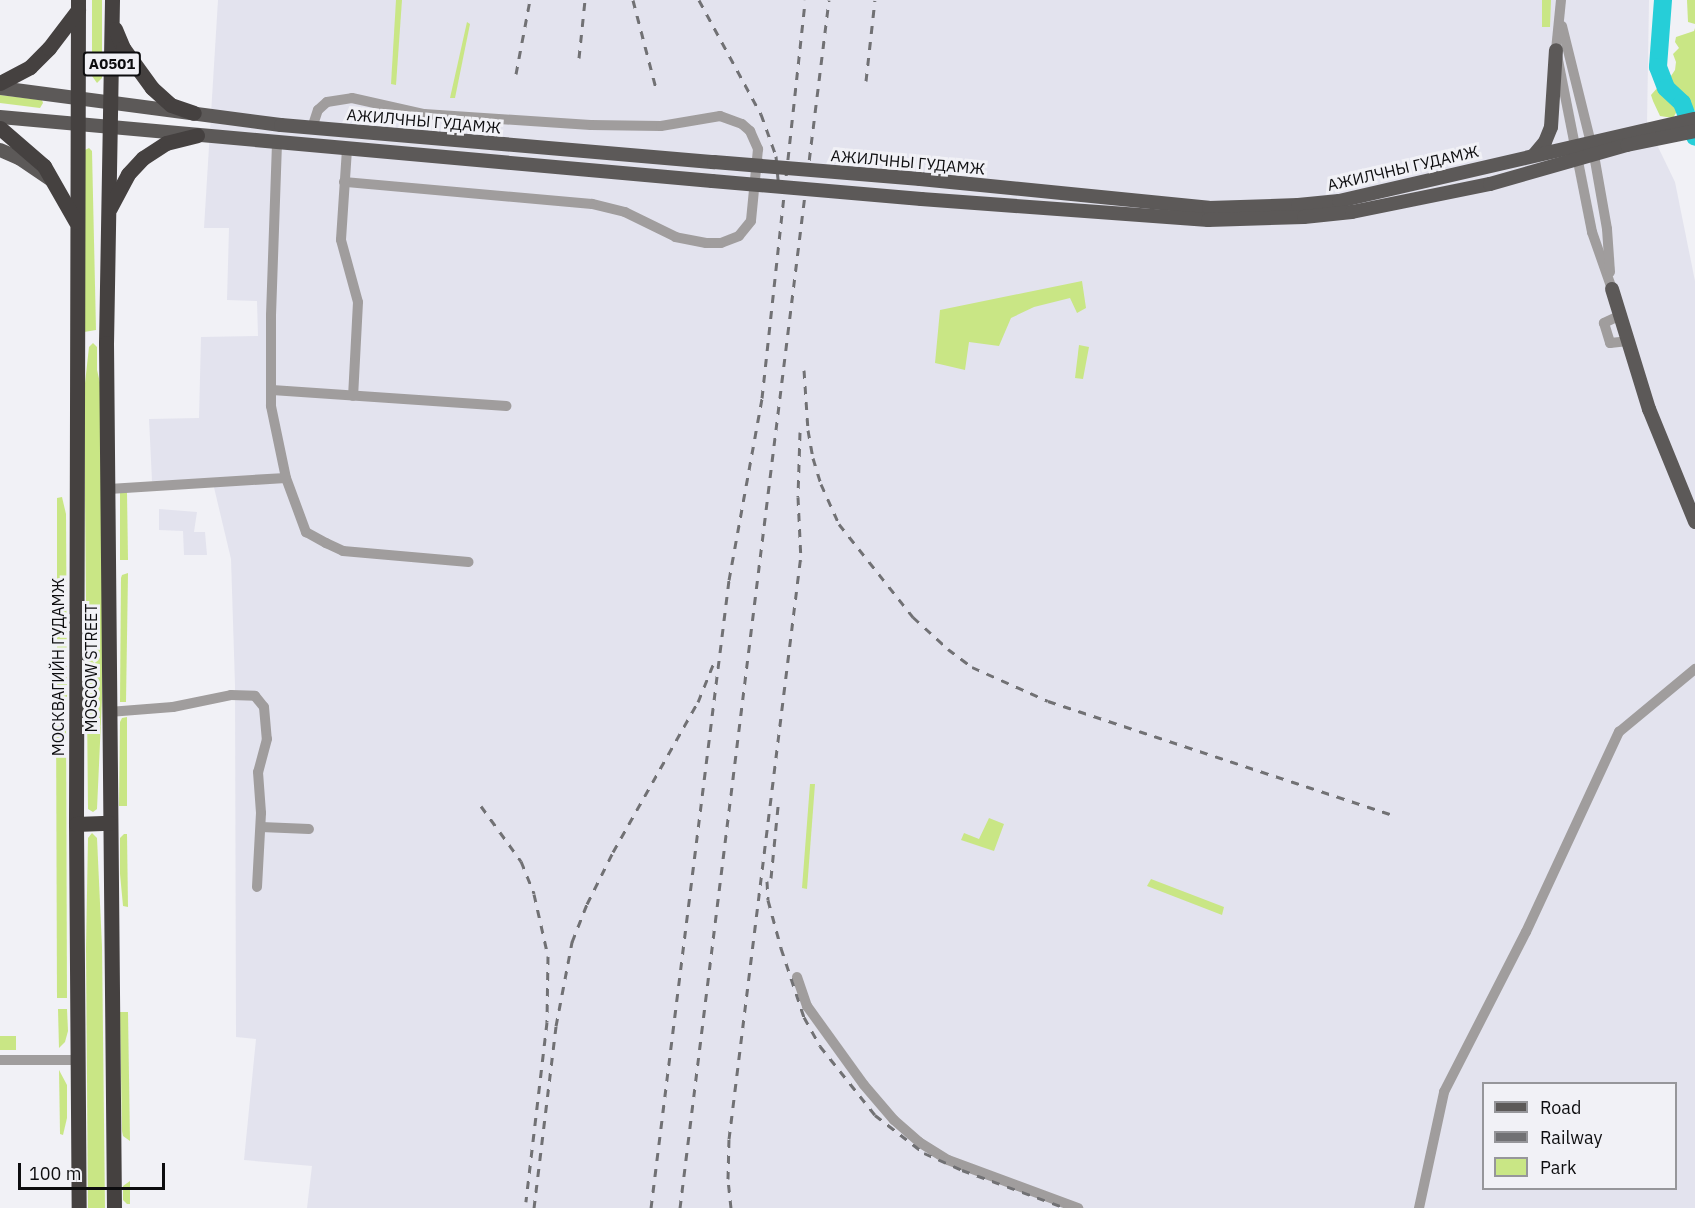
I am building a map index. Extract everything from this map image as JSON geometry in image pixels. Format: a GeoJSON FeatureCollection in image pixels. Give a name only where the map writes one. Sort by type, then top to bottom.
{"type":"FeatureCollection","features":[{"type":"Feature","properties":{"kind":"highway","name":"A0501"},"geometry":{"type":"LineString","coordinates":[[112,0],[112,128]]}},
{"type":"Feature","properties":{"kind":"highway","name":"A0501"},"geometry":{"type":"LineString","coordinates":[[76,125],[78,5]]}},
{"type":"Feature","properties":{"kind":"highway"},"geometry":{"type":"LineString","coordinates":[[0,85],[30,67],[49,48],[78,5]]}},
{"type":"Feature","properties":{"kind":"highway"},"geometry":{"type":"LineString","coordinates":[[113,23],[123,48],[152,88],[171,105],[194,113]]}},
{"type":"Feature","properties":{"kind":"highway","name":"МОСКВАГИЙН ГУДАМЖ"},"geometry":{"type":"LineString","coordinates":[[76,125],[78,224],[76,824],[79,1208]]}},
{"type":"Feature","properties":{"kind":"highway"},"geometry":{"type":"LineString","coordinates":[[0,128],[28,150],[55,182],[78,224]]}},
{"type":"Feature","properties":{"kind":"highway","name":"MOSCOW STREET"},"geometry":{"type":"LineString","coordinates":[[112,128],[106,216],[106,343],[114,1208]]}},
{"type":"Feature","properties":{"kind":"highway"},"geometry":{"type":"LineString","coordinates":[[106,216],[128,174],[143,158],[166,143],[197,135]]}},
{"type":"Feature","properties":{"kind":"highway"},"geometry":{"type":"LineString","coordinates":[[77,354],[88,338],[100,338],[106,343]]}},
{"type":"Feature","properties":{"kind":"highway"},"geometry":{"type":"LineString","coordinates":[[76,824],[109,823]]}},
{"type":"Feature","properties":{"kind":"main road"},"geometry":{"type":"LineString","coordinates":[[1534,155],[1545,142],[1551,127],[1556,50]]}},
{"type":"Feature","properties":{"kind":"main road","name":"АЖИЛЧНЫ ГУДАМЖ"},"geometry":{"type":"LineString","coordinates":[[0,85],[78,98],[312,128],[920,179],[1251,214],[1352,212],[1490,184],[1576,152]]}},
{"type":"Feature","properties":{"kind":"main road","name":"АЖИЛЧНЫ ГУДАМЖ"},"geometry":{"type":"LineString","coordinates":[[0,117],[921,199],[1208,220],[1339,201],[1534,155],[1576,152],[1650,136],[1695,131]]}},
{"type":"Feature","properties":{"kind":"main road","name":"АЖИЛЧНЫ ГУДАМЖ"},"geometry":{"type":"LineString","coordinates":[[1650,136],[1695,119]]}},
{"type":"Feature","properties":{"kind":"main road"},"geometry":{"type":"LineString","coordinates":[[0,150],[19,158],[55,182]]}},
{"type":"Feature","properties":{"kind":"main road"},"geometry":{"type":"LineString","coordinates":[[1612,288],[1649,409],[1695,522]]}},
{"type":"Feature","properties":{"kind":"street"},"geometry":{"type":"LineString","coordinates":[[1561,0],[1556,50],[1592,232],[1612,288]]}},
{"type":"Feature","properties":{"kind":"street"},"geometry":{"type":"LineString","coordinates":[[1560,17],[1593,149],[1607,229],[1612,288]]}},
{"type":"Feature","properties":{"kind":"street"},"geometry":{"type":"LineString","coordinates":[[312,128],[318,110],[327,102],[352,98],[424,114],[591,126],[674,125],[720,116],[742,124],[750,131],[758,149],[751,220],[739,236],[721,243],[706,243],[676,237],[625,212],[592,204],[344,182]]}},
{"type":"Feature","properties":{"kind":"street"},"geometry":{"type":"LineString","coordinates":[[277,142],[271,315],[271,406],[286,478],[306,532],[343,551],[469,562]]}},
{"type":"Feature","properties":{"kind":"street"},"geometry":{"type":"LineString","coordinates":[[347,149],[341,240],[358,302],[353,396]]}},
{"type":"Feature","properties":{"kind":"street"},"geometry":{"type":"LineString","coordinates":[[272,390],[506,406]]}},
{"type":"Feature","properties":{"kind":"street"},"geometry":{"type":"LineString","coordinates":[[109,489],[286,478]]}},
{"type":"Feature","properties":{"kind":"street"},"geometry":{"type":"LineString","coordinates":[[1419,1208],[1444,1092],[1526,932],[1619,732],[1695,669]]}},
{"type":"Feature","properties":{"kind":"street"},"geometry":{"type":"LineString","coordinates":[[109,712],[173,707],[231,696],[255,696],[264,707],[267,720],[267,739],[258,772],[261,827],[257,887]]}},
{"type":"Feature","properties":{"kind":"street"},"geometry":{"type":"LineString","coordinates":[[261,827],[309,829]]}},
{"type":"Feature","properties":{"kind":"street"},"geometry":{"type":"LineString","coordinates":[[797,977],[807,1006],[864,1085],[894,1120],[919,1142],[948,1160],[1078,1208]]}},
{"type":"Feature","properties":{"kind":"street"},"geometry":{"type":"LineString","coordinates":[[0,1060],[77,1060]]}},
{"type":"Feature","properties":{"kind":"shaded area"},"geometry":{"type":"Polygon","coordinates":[[[218,0],[1649,0],[1647,124],[1675,182],[1695,281],[1695,1208],[307,1208],[312,1166],[244,1160],[256,1039],[236,1037],[235,685],[231,559],[212,479],[152,481],[149,419],[199,418],[201,337],[258,336],[257,301],[227,300],[229,228],[204,228],[218,0]]]}},
{"type":"Feature","properties":{"kind":"shaded area"},"geometry":{"type":"Polygon","coordinates":[[[159,509],[197,512],[194,532],[205,532],[207,555],[184,555],[183,531],[159,530],[159,509]]]}},
{"type":"Feature","properties":{"kind":"green space"},"geometry":{"type":"Polygon","coordinates":[[[92,0],[102,0],[102,78],[97,83],[92,76],[92,0]]]}},
{"type":"Feature","properties":{"kind":"green space"},"geometry":{"type":"Polygon","coordinates":[[[396,0],[402,0],[396,85],[391,84],[396,0]]]}},
{"type":"Feature","properties":{"kind":"green space"},"geometry":{"type":"Polygon","coordinates":[[[1542,0],[1551,0],[1550,27],[1542,27],[1542,0]]]}},
{"type":"Feature","properties":{"kind":"green space"},"geometry":{"type":"Polygon","coordinates":[[[1687,0],[1695,0],[1695,24],[1688,22],[1687,0]]]}},
{"type":"Feature","properties":{"kind":"green space"},"geometry":{"type":"Polygon","coordinates":[[[467,22],[470,24],[455,98],[450,98],[467,22]]]}},
{"type":"Feature","properties":{"kind":"green space"},"geometry":{"type":"Polygon","coordinates":[[[1695,28],[1695,111],[1684,96],[1677,94],[1667,82],[1675,70],[1676,62],[1673,54],[1679,48],[1675,42],[1676,37],[1694,31],[1695,28]]]}},
{"type":"Feature","properties":{"kind":"green space"},"geometry":{"type":"Polygon","coordinates":[[[1659,86],[1680,106],[1673,118],[1660,116],[1653,101],[1651,95],[1659,86]]]}},
{"type":"Feature","properties":{"kind":"green space"},"geometry":{"type":"Polygon","coordinates":[[[0,95],[42,100],[43,103],[40,108],[0,103],[0,95]]]}},
{"type":"Feature","properties":{"kind":"green space"},"geometry":{"type":"Polygon","coordinates":[[[89,148],[92,151],[96,330],[84,332],[85,150],[89,148]]]}},
{"type":"Feature","properties":{"kind":"green space"},"geometry":{"type":"Polygon","coordinates":[[[1082,281],[1086,308],[1077,313],[1070,298],[1034,307],[1011,318],[999,346],[969,342],[965,370],[935,363],[940,310],[1082,281]]]}},
{"type":"Feature","properties":{"kind":"green space"},"geometry":{"type":"Polygon","coordinates":[[[93,343],[97,347],[97,370],[102,391],[102,699],[97,809],[93,812],[88,809],[84,392],[89,347],[93,343]]]}},
{"type":"Feature","properties":{"kind":"green space"},"geometry":{"type":"Polygon","coordinates":[[[1079,345],[1089,347],[1083,379],[1075,378],[1079,345]]]}},
{"type":"Feature","properties":{"kind":"green space"},"geometry":{"type":"Polygon","coordinates":[[[120,492],[127,492],[128,560],[120,560],[120,492]]]}},
{"type":"Feature","properties":{"kind":"green space"},"geometry":{"type":"Polygon","coordinates":[[[62,497],[66,514],[67,700],[57,706],[57,498],[62,497]]]}},
{"type":"Feature","properties":{"kind":"green space"},"geometry":{"type":"Polygon","coordinates":[[[128,573],[126,702],[120,702],[121,578],[122,575],[128,573]]]}},
{"type":"Feature","properties":{"kind":"green space"},"geometry":{"type":"Polygon","coordinates":[[[56,715],[66,720],[67,998],[57,998],[56,715]]]}},
{"type":"Feature","properties":{"kind":"green space"},"geometry":{"type":"Polygon","coordinates":[[[127,717],[127,806],[119,806],[120,722],[122,718],[127,717]]]}},
{"type":"Feature","properties":{"kind":"green space"},"geometry":{"type":"Polygon","coordinates":[[[810,784],[815,784],[807,889],[802,888],[810,784]]]}},
{"type":"Feature","properties":{"kind":"green space"},"geometry":{"type":"Polygon","coordinates":[[[989,818],[1004,824],[994,851],[961,840],[964,833],[979,839],[989,818]]]}},
{"type":"Feature","properties":{"kind":"green space"},"geometry":{"type":"Polygon","coordinates":[[[92,833],[97,838],[102,947],[105,1208],[88,1208],[86,948],[88,838],[92,833]]]}},
{"type":"Feature","properties":{"kind":"green space"},"geometry":{"type":"Polygon","coordinates":[[[127,834],[128,907],[123,906],[120,874],[120,838],[127,834]]]}},
{"type":"Feature","properties":{"kind":"green space"},"geometry":{"type":"Polygon","coordinates":[[[1151,879],[1224,907],[1222,915],[1147,886],[1151,879]]]}},
{"type":"Feature","properties":{"kind":"green space"},"geometry":{"type":"Polygon","coordinates":[[[58,1009],[67,1009],[68,1031],[65,1042],[59,1048],[58,1009]]]}},
{"type":"Feature","properties":{"kind":"green space"},"geometry":{"type":"Polygon","coordinates":[[[120,1012],[128,1012],[130,1141],[123,1136],[122,1131],[120,1012]]]}},
{"type":"Feature","properties":{"kind":"green space"},"geometry":{"type":"Polygon","coordinates":[[[0,1036],[16,1036],[16,1050],[0,1050],[0,1036]]]}},
{"type":"Feature","properties":{"kind":"green space"},"geometry":{"type":"Polygon","coordinates":[[[59,1070],[67,1085],[67,1118],[63,1135],[60,1134],[59,1070]]]}},
{"type":"Feature","properties":{"kind":"green space"},"geometry":{"type":"Polygon","coordinates":[[[130,1181],[130,1204],[127,1204],[123,1200],[123,1186],[130,1181]]]}},
{"type":"Feature","properties":{"kind":"waterway"},"geometry":{"type":"LineString","coordinates":[[1663,0],[1658,67],[1666,88],[1682,103],[1695,137]]}},
{"type":"Feature","properties":{"kind":"railway"},"geometry":{"type":"LineString","coordinates":[[516,74],[530,0]]}},
{"type":"Feature","properties":{"kind":"railway"},"geometry":{"type":"LineString","coordinates":[[579,58],[585,0]]}},
{"type":"Feature","properties":{"kind":"railway"},"geometry":{"type":"LineString","coordinates":[[633,0],[657,92]]}},
{"type":"Feature","properties":{"kind":"railway"},"geometry":{"type":"LineString","coordinates":[[699,0],[761,114],[776,156],[779,191]]}},
{"type":"Feature","properties":{"kind":"railway"},"geometry":{"type":"LineString","coordinates":[[651,1208],[729,580],[762,398],[805,0]]}},
{"type":"Feature","properties":{"kind":"railway"},"geometry":{"type":"LineString","coordinates":[[680,1208],[829,0]]}},
{"type":"Feature","properties":{"kind":"railway"},"geometry":{"type":"LineString","coordinates":[[866,81],[875,0]]}},
{"type":"Feature","properties":{"kind":"railway"},"geometry":{"type":"LineString","coordinates":[[804,370],[808,430],[813,458],[821,484],[839,524],[913,617],[948,649],[972,667],[1048,701],[1390,814]]}},
{"type":"Feature","properties":{"kind":"railway"},"geometry":{"type":"LineString","coordinates":[[800,432],[798,497],[801,561]]}},
{"type":"Feature","properties":{"kind":"railway"},"geometry":{"type":"LineString","coordinates":[[731,1208],[728,1179],[729,1139],[801,554]]}},
{"type":"Feature","properties":{"kind":"railway"},"geometry":{"type":"LineString","coordinates":[[534,1208],[556,1026],[572,942],[587,904],[613,852],[698,702],[715,660]]}},
{"type":"Feature","properties":{"kind":"railway"},"geometry":{"type":"LineString","coordinates":[[481,806],[521,861],[534,894],[548,956],[547,1022],[526,1202]]}},
{"type":"Feature","properties":{"kind":"railway"},"geometry":{"type":"LineString","coordinates":[[771,878],[778,806]]}},
{"type":"Feature","properties":{"kind":"railway"},"geometry":{"type":"LineString","coordinates":[[767,881],[768,900],[781,948],[804,1017],[820,1046],[875,1115],[924,1153],[962,1170],[1066,1208]]}}]}
